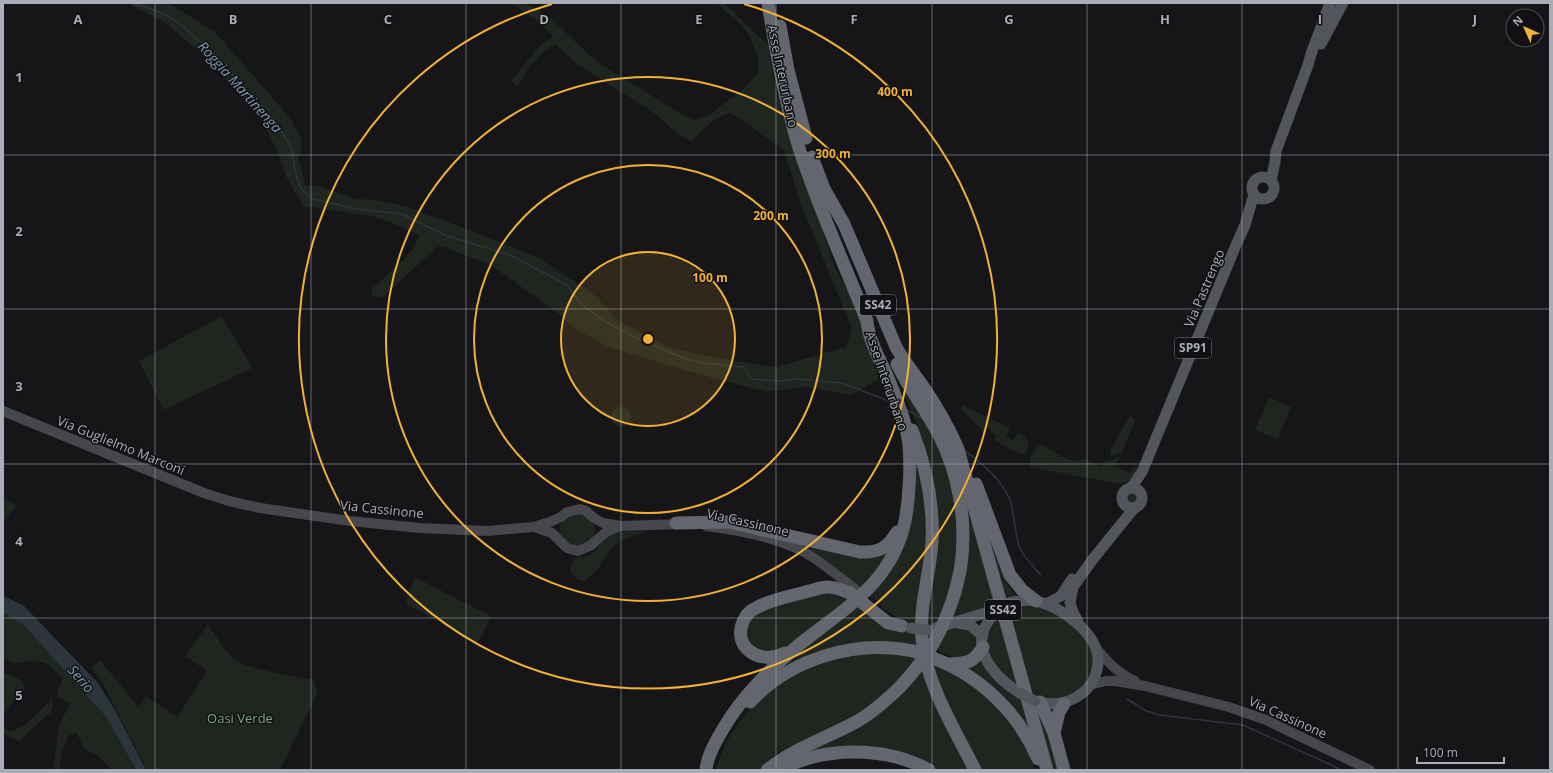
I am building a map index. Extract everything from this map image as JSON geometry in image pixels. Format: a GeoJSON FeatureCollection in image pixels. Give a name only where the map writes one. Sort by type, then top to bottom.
{"type":"FeatureCollection","features":[{"type":"Feature","properties":{"kind":"highway","name":"Asse Interurbano"},"geometry":{"type":"LineString","coordinates":[[706,770],[711,755],[735,710],[750,691],[765,675],[800,644],[860,598],[878,577],[892,557],[897,545],[905,521],[907,502],[909,446],[903,412],[891,381],[869,334],[868,321],[800,152],[779,74],[768,3]]}},
{"type":"Feature","properties":{"kind":"highway","name":"Asse Interurbano"},"geometry":{"type":"LineString","coordinates":[[767,770],[786,756],[855,722],[881,705],[913,673],[934,643],[942,628],[955,592],[961,558],[963,532],[960,499],[954,472],[939,435],[899,367],[888,345],[823,187],[809,149],[788,70],[777,3]]}},
{"type":"Feature","properties":{"kind":"highway","name":"SS42"},"geometry":{"type":"LineString","coordinates":[[823,187],[844,224],[893,342],[902,359],[944,415],[960,447],[1047,770]]}},
{"type":"Feature","properties":{"kind":"highway"},"geometry":{"type":"LineString","coordinates":[[903,412],[918,444],[927,476],[932,514],[932,543],[923,610],[922,638],[927,668],[937,695],[975,770]]}},
{"type":"Feature","properties":{"kind":"highway"},"geometry":{"type":"LineString","coordinates":[[960,447],[1010,575],[1022,590],[1041,603]]}},
{"type":"Feature","properties":{"kind":"highway"},"geometry":{"type":"LineString","coordinates":[[676,523],[729,522],[860,552],[877,552],[889,544],[895,537],[900,528],[907,502]]}},
{"type":"Feature","properties":{"kind":"highway"},"geometry":{"type":"LineString","coordinates":[[800,644],[776,657],[760,657],[752,653],[745,645],[742,636],[742,624],[752,610],[769,602],[826,587],[853,592],[888,623],[907,627]]}},
{"type":"Feature","properties":{"kind":"highway"},"geometry":{"type":"LineString","coordinates":[[950,664],[967,663],[973,660],[983,642]]}},
{"type":"Feature","properties":{"kind":"highway","name":"Asse Interurbano"},"geometry":{"type":"LineString","coordinates":[[721,737],[755,697],[779,678],[802,664],[832,654],[855,649],[885,647],[913,651],[950,664],[978,681],[1005,706],[1028,740],[1042,770]]}},
{"type":"Feature","properties":{"kind":"highway"},"geometry":{"type":"LineString","coordinates":[[1037,702],[1054,733],[1064,770]]}},
{"type":"Feature","properties":{"kind":"highway"},"geometry":{"type":"LineString","coordinates":[[1054,733],[1059,712],[1064,704]]}},
{"type":"Feature","properties":{"kind":"highway"},"geometry":{"type":"LineString","coordinates":[[1058,750],[1066,762],[1069,770]]}},
{"type":"Feature","properties":{"kind":"highway"},"geometry":{"type":"LineString","coordinates":[[780,770],[807,758],[838,753],[859,752],[893,757],[916,763],[929,770]]}},
{"type":"Feature","properties":{"kind":"highway"},"geometry":{"type":"LineString","coordinates":[[893,757],[914,770]]}},
{"type":"Feature","properties":{"kind":"main road"},"geometry":{"type":"LineString","coordinates":[[1266,178],[1271,155],[1276,151],[1330,3]]}},
{"type":"Feature","properties":{"kind":"main road"},"geometry":{"type":"LineString","coordinates":[[1308,65],[1343,3]]}},
{"type":"Feature","properties":{"kind":"main road"},"geometry":{"type":"LineString","coordinates":[[1266,178],[1274,186],[1272,193],[1268,198],[1258,196],[1252,186],[1255,180],[1266,178]]}},
{"type":"Feature","properties":{"kind":"main road","name":"Via Pastrengo"},"geometry":{"type":"LineString","coordinates":[[1136,490],[1142,472],[1244,225],[1258,196]]}},
{"type":"Feature","properties":{"kind":"main road","name":"Via Guglielmo Marconi"},"geometry":{"type":"LineString","coordinates":[[3,411],[204,493],[230,501]]}},
{"type":"Feature","properties":{"kind":"main road"},"geometry":{"type":"LineString","coordinates":[[1079,624],[1070,604],[1073,586],[1093,559],[1117,530],[1135,507],[1141,501],[1136,490],[1126,490],[1123,494],[1124,504],[1117,530]]}},
{"type":"Feature","properties":{"kind":"main road","name":"Via Cassinone"},"geometry":{"type":"LineString","coordinates":[[230,501],[260,508],[420,528],[488,531],[533,527],[550,522],[573,509],[586,511],[603,523],[620,526],[676,523],[716,528],[783,543],[804,552],[817,560],[853,592]]}},
{"type":"Feature","properties":{"kind":"main road"},"geometry":{"type":"LineString","coordinates":[[1124,504],[1128,507],[1135,507]]}},
{"type":"Feature","properties":{"kind":"main road"},"geometry":{"type":"LineString","coordinates":[[559,540],[556,528],[561,517]]}},
{"type":"Feature","properties":{"kind":"main road"},"geometry":{"type":"LineString","coordinates":[[594,518],[598,530],[594,542]]}},
{"type":"Feature","properties":{"kind":"main road","name":"Via Cassinone"},"geometry":{"type":"LineString","coordinates":[[533,527],[552,533],[569,550],[578,551],[584,549],[606,532],[620,526]]}},
{"type":"Feature","properties":{"kind":"main road"},"geometry":{"type":"LineString","coordinates":[[907,627],[929,630],[998,609],[1009,603],[1025,600],[1041,603],[1061,596],[1073,576],[1093,559]]}},
{"type":"Feature","properties":{"kind":"main road","name":"Via Cassinone"},"geometry":{"type":"LineString","coordinates":[[1041,603],[1061,612],[1079,624],[1109,664],[1119,672],[1145,686]]}},
{"type":"Feature","properties":{"kind":"main road"},"geometry":{"type":"LineString","coordinates":[[998,609],[988,622],[983,642],[985,658],[1006,685],[1037,702],[1064,704]]}},
{"type":"Feature","properties":{"kind":"main road"},"geometry":{"type":"LineString","coordinates":[[953,623],[965,623],[970,625],[983,642]]}},
{"type":"Feature","properties":{"kind":"main road","name":"Via Cassinone"},"geometry":{"type":"LineString","coordinates":[[1090,686],[1097,670],[1098,660],[1095,647]]}},
{"type":"Feature","properties":{"kind":"main road","name":"Via Cassinone"},"geometry":{"type":"LineString","coordinates":[[1064,704],[1090,686],[1106,680],[1145,686],[1229,708],[1266,720],[1370,770]]}},
{"type":"Feature","properties":{"kind":"green space"},"geometry":{"type":"Polygon","coordinates":[[[127,3],[169,3],[216,33],[291,119],[301,139],[301,151],[298,158],[306,186],[318,186],[356,199],[377,200],[408,207],[539,258],[592,293],[619,321],[668,347],[711,357],[776,367],[846,347],[852,329],[799,199],[784,150],[736,116],[728,113],[713,121],[691,141],[680,135],[640,103],[578,64],[556,44],[550,47],[534,62],[518,87],[511,81],[540,45],[553,36],[544,27],[520,9],[509,3],[522,3],[539,10],[551,18],[587,53],[602,65],[683,115],[695,120],[709,115],[746,87],[758,72],[758,57],[749,35],[736,20],[716,3],[724,3],[768,45],[776,91],[802,178],[823,230],[836,270],[861,314],[879,379],[851,395],[805,387],[766,392],[691,372],[609,347],[577,330],[556,312],[491,265],[443,247],[437,247],[383,297],[371,296],[372,289],[406,257],[415,246],[419,235],[372,216],[303,206],[287,178],[277,151],[260,116],[201,53],[164,22],[127,3]]]}},
{"type":"Feature","properties":{"kind":"green space"},"geometry":{"type":"Polygon","coordinates":[[[222,316],[252,368],[164,410],[139,361],[222,316]]]}},
{"type":"Feature","properties":{"kind":"green space"},"geometry":{"type":"Polygon","coordinates":[[[893,369],[930,432],[949,470],[959,532],[954,573],[938,624],[926,625],[933,569],[918,432],[920,431],[893,369]]]}},
{"type":"Feature","properties":{"kind":"green space"},"geometry":{"type":"Polygon","coordinates":[[[1269,397],[1291,407],[1278,439],[1255,430],[1269,397]]]}},
{"type":"Feature","properties":{"kind":"green space"},"geometry":{"type":"Polygon","coordinates":[[[963,405],[1010,428],[1006,437],[1013,441],[1018,432],[1026,437],[1029,442],[1025,454],[1013,450],[994,439],[996,436],[987,427],[983,431],[961,409],[963,405]]]}},
{"type":"Feature","properties":{"kind":"green space"},"geometry":{"type":"Polygon","coordinates":[[[621,407],[628,410],[631,417],[628,424],[621,427],[614,424],[611,417],[614,410],[621,407]]]}},
{"type":"Feature","properties":{"kind":"green space"},"geometry":{"type":"Polygon","coordinates":[[[1130,415],[1134,419],[1134,424],[1122,452],[1111,456],[1110,451],[1130,415]]]}},
{"type":"Feature","properties":{"kind":"green space"},"geometry":{"type":"Polygon","coordinates":[[[949,442],[998,602],[951,620],[963,578],[949,442]]]}},
{"type":"Feature","properties":{"kind":"green space"},"geometry":{"type":"Polygon","coordinates":[[[914,443],[929,528],[917,623],[907,622],[898,618],[882,607],[882,605],[868,594],[893,557],[914,443]]]}},
{"type":"Feature","properties":{"kind":"green space"},"geometry":{"type":"Polygon","coordinates":[[[1041,445],[1068,459],[1079,461],[1085,459],[1102,467],[1105,462],[1120,457],[1115,466],[1130,473],[1134,468],[1138,467],[1132,478],[1127,482],[1120,484],[1030,467],[1032,454],[1041,445]]]}},
{"type":"Feature","properties":{"kind":"green space"},"geometry":{"type":"Polygon","coordinates":[[[1132,492],[1137,494],[1139,499],[1137,504],[1132,506],[1127,504],[1125,499],[1127,494],[1132,492]]]}},
{"type":"Feature","properties":{"kind":"green space"},"geometry":{"type":"Polygon","coordinates":[[[3,497],[17,506],[3,522],[3,497]]]}},
{"type":"Feature","properties":{"kind":"green space"},"geometry":{"type":"Polygon","coordinates":[[[574,513],[585,516],[593,522],[595,531],[591,542],[573,548],[561,538],[560,526],[564,520],[574,513]]]}},
{"type":"Feature","properties":{"kind":"green space"},"geometry":{"type":"Polygon","coordinates":[[[985,522],[1007,583],[1016,597],[1004,601],[985,522]]]}},
{"type":"Feature","properties":{"kind":"green space"},"geometry":{"type":"Polygon","coordinates":[[[618,532],[647,532],[626,538],[615,545],[598,569],[585,581],[577,579],[571,573],[571,564],[577,557],[590,555],[607,537],[618,532]]]}},
{"type":"Feature","properties":{"kind":"green space"},"geometry":{"type":"Polygon","coordinates":[[[772,537],[892,549],[863,590],[772,537]]]}},
{"type":"Feature","properties":{"kind":"green space"},"geometry":{"type":"Polygon","coordinates":[[[414,577],[491,616],[478,643],[406,604],[414,577]]]}},
{"type":"Feature","properties":{"kind":"green space"},"geometry":{"type":"Polygon","coordinates":[[[836,590],[852,601],[786,650],[754,651],[744,629],[757,609],[836,590]]]}},
{"type":"Feature","properties":{"kind":"green space"},"geometry":{"type":"Polygon","coordinates":[[[858,605],[898,630],[917,635],[917,646],[884,643],[759,683],[858,605]]]}},
{"type":"Feature","properties":{"kind":"green space"},"geometry":{"type":"Polygon","coordinates":[[[1032,605],[1067,620],[1089,641],[1094,663],[1088,681],[1077,693],[1048,700],[1033,694],[1007,612],[1016,608],[1016,606],[1032,605]]]}},
{"type":"Feature","properties":{"kind":"green space"},"geometry":{"type":"Polygon","coordinates":[[[3,613],[24,625],[107,718],[135,770],[112,770],[97,755],[84,749],[77,733],[69,735],[62,750],[59,770],[53,770],[59,725],[71,704],[57,697],[63,678],[50,666],[44,663],[32,661],[12,663],[3,657],[3,613]]]}},
{"type":"Feature","properties":{"kind":"green space"},"geometry":{"type":"Polygon","coordinates":[[[1001,615],[1021,689],[996,670],[988,653],[988,640],[992,626],[1001,615]]]}},
{"type":"Feature","properties":{"kind":"green space","name":"Oasi Verde"},"geometry":{"type":"Polygon","coordinates":[[[208,624],[227,652],[240,663],[271,672],[312,680],[316,685],[317,695],[280,770],[147,770],[102,682],[91,668],[100,660],[138,706],[146,696],[177,717],[207,671],[185,656],[208,624]]]}},
{"type":"Feature","properties":{"kind":"green space"},"geometry":{"type":"Polygon","coordinates":[[[965,624],[979,639],[972,655],[958,659],[935,650],[946,630],[965,624]]]}},
{"type":"Feature","properties":{"kind":"green space"},"geometry":{"type":"Polygon","coordinates":[[[877,653],[916,657],[892,688],[862,714],[782,754],[779,752],[756,770],[715,770],[726,742],[740,721],[754,705],[775,686],[800,671],[848,655],[877,653]]]}},
{"type":"Feature","properties":{"kind":"green space"},"geometry":{"type":"Polygon","coordinates":[[[981,657],[1026,701],[1036,740],[1007,700],[997,690],[964,665],[981,657]]]}},
{"type":"Feature","properties":{"kind":"green space"},"geometry":{"type":"Polygon","coordinates":[[[931,665],[950,670],[977,686],[1013,723],[1036,770],[979,770],[931,665]]]}},
{"type":"Feature","properties":{"kind":"green space"},"geometry":{"type":"Polygon","coordinates":[[[924,670],[969,770],[936,770],[910,757],[800,756],[903,693],[924,670]]]}},
{"type":"Feature","properties":{"kind":"green space"},"geometry":{"type":"Polygon","coordinates":[[[3,673],[14,676],[20,680],[25,689],[3,713],[3,673]]]}},
{"type":"Feature","properties":{"kind":"green space"},"geometry":{"type":"Polygon","coordinates":[[[52,699],[53,707],[51,712],[20,740],[18,741],[3,733],[3,727],[10,732],[25,725],[52,699]]]}},
{"type":"Feature","properties":{"kind":"green space"},"geometry":{"type":"Polygon","coordinates":[[[1032,707],[1043,715],[1059,770],[1050,770],[1032,707]]]}},
{"type":"Feature","properties":{"kind":"water","name":"Serio"},"geometry":{"type":"Polygon","coordinates":[[[3,596],[23,605],[98,683],[115,710],[146,770],[135,770],[107,718],[24,625],[3,613],[3,596]]]}},
{"type":"Feature","properties":{"kind":"waterway","name":"Roggia Martinenga"},"geometry":{"type":"LineString","coordinates":[[129,3],[146,7],[166,15],[180,24],[214,54],[277,124],[291,147],[300,187],[313,199],[356,209],[402,214],[447,236],[510,255],[567,285],[586,308],[604,321],[636,338],[686,359],[702,363],[744,367],[750,379],[780,381],[798,379],[842,383],[891,402]]}},
{"type":"Feature","properties":{"kind":"waterway","name":"Roggia Martinenga"},"geometry":{"type":"LineString","coordinates":[[907,410],[923,419]]}},
{"type":"Feature","properties":{"kind":"waterway","name":"Roggia Martinenga"},"geometry":{"type":"LineString","coordinates":[[964,450],[977,460],[1002,485],[1012,506],[1020,548],[1027,559],[1041,575]]}},
{"type":"Feature","properties":{"kind":"waterway","name":"Roggia Martinenga"},"geometry":{"type":"LineString","coordinates":[[1127,699],[1146,711],[1160,715],[1243,725],[1341,770]]}}]}
